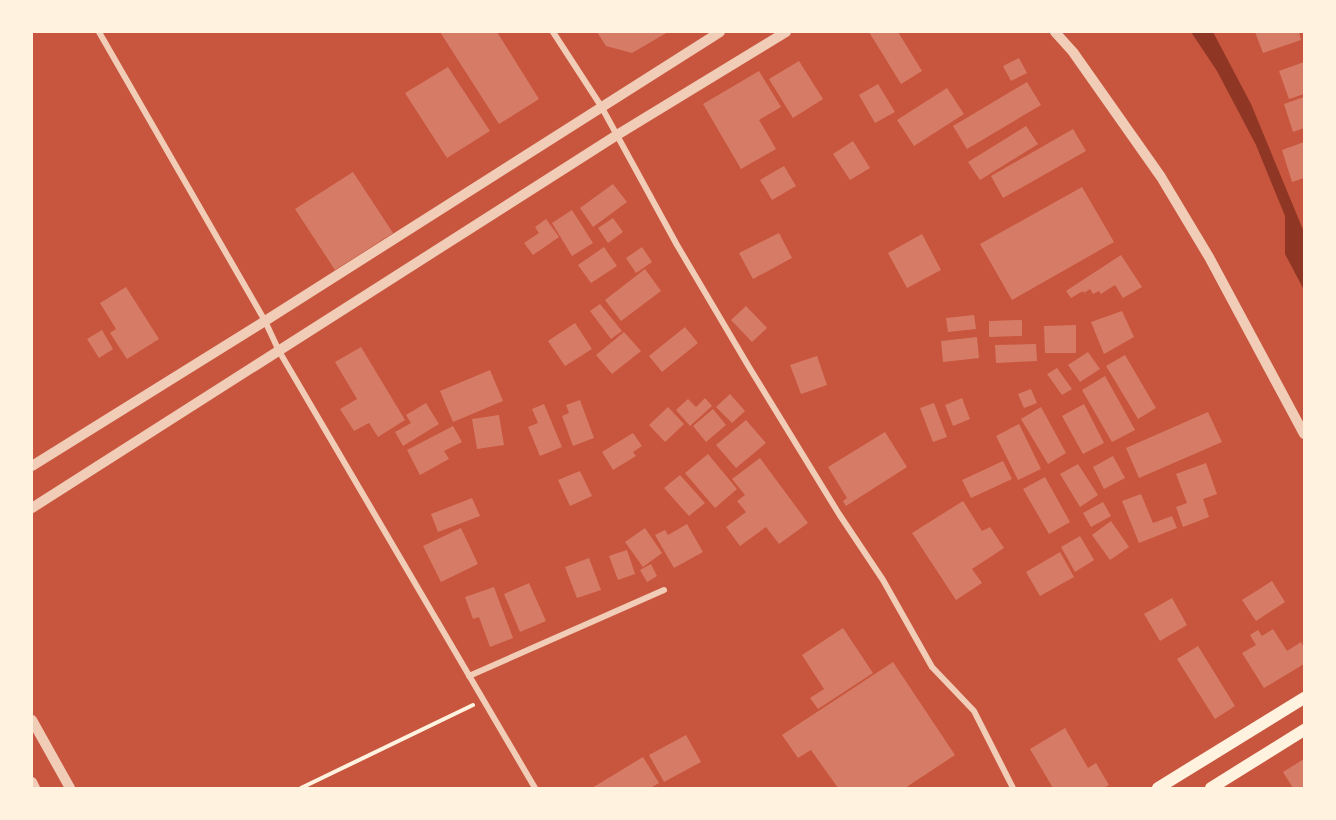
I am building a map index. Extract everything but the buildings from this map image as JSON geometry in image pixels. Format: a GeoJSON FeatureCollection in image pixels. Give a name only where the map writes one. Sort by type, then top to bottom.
{"type":"FeatureCollection","features":[{"type":"Feature","properties":{"kind":"main road"},"geometry":{"type":"LineString","coordinates":[[1158,789],[1305,698]]}},
{"type":"Feature","properties":{"kind":"main road"},"geometry":{"type":"LineString","coordinates":[[1211,789],[1305,730]]}},
{"type":"Feature","properties":{"kind":"street"},"geometry":{"type":"LineString","coordinates":[[99,32],[265,321],[279,351],[535,789]]}},
{"type":"Feature","properties":{"kind":"street"},"geometry":{"type":"LineString","coordinates":[[553,32],[601,106],[677,245],[839,514],[883,580],[932,667],[974,711],[1013,789]]}},
{"type":"Feature","properties":{"kind":"street"},"geometry":{"type":"LineString","coordinates":[[32,466],[720,32]]}},
{"type":"Feature","properties":{"kind":"street"},"geometry":{"type":"LineString","coordinates":[[32,508],[617,135],[786,32]]}},
{"type":"Feature","properties":{"kind":"street"},"geometry":{"type":"LineString","coordinates":[[1055,32],[1073,52],[1161,177],[1209,257],[1305,434]]}},
{"type":"Feature","properties":{"kind":"street"},"geometry":{"type":"LineString","coordinates":[[1063,32],[1073,52]]}},
{"type":"Feature","properties":{"kind":"street"},"geometry":{"type":"LineString","coordinates":[[469,676],[664,590]]}},
{"type":"Feature","properties":{"kind":"street"},"geometry":{"type":"LineString","coordinates":[[32,720],[70,789]]}},
{"type":"Feature","properties":{"kind":"street"},"geometry":{"type":"LineString","coordinates":[[32,782],[35,789]]}},
{"type":"Feature","properties":{"kind":"path"},"geometry":{"type":"LineString","coordinates":[[301,789],[483,700]]}},
{"type":"Feature","properties":{"kind":"shaded area"},"geometry":{"type":"Polygon","coordinates":[[[1191,32],[1213,32],[1251,104],[1304,232],[1304,290],[1285,254],[1285,216],[1256,145],[1217,71],[1191,32]]]}}]}
